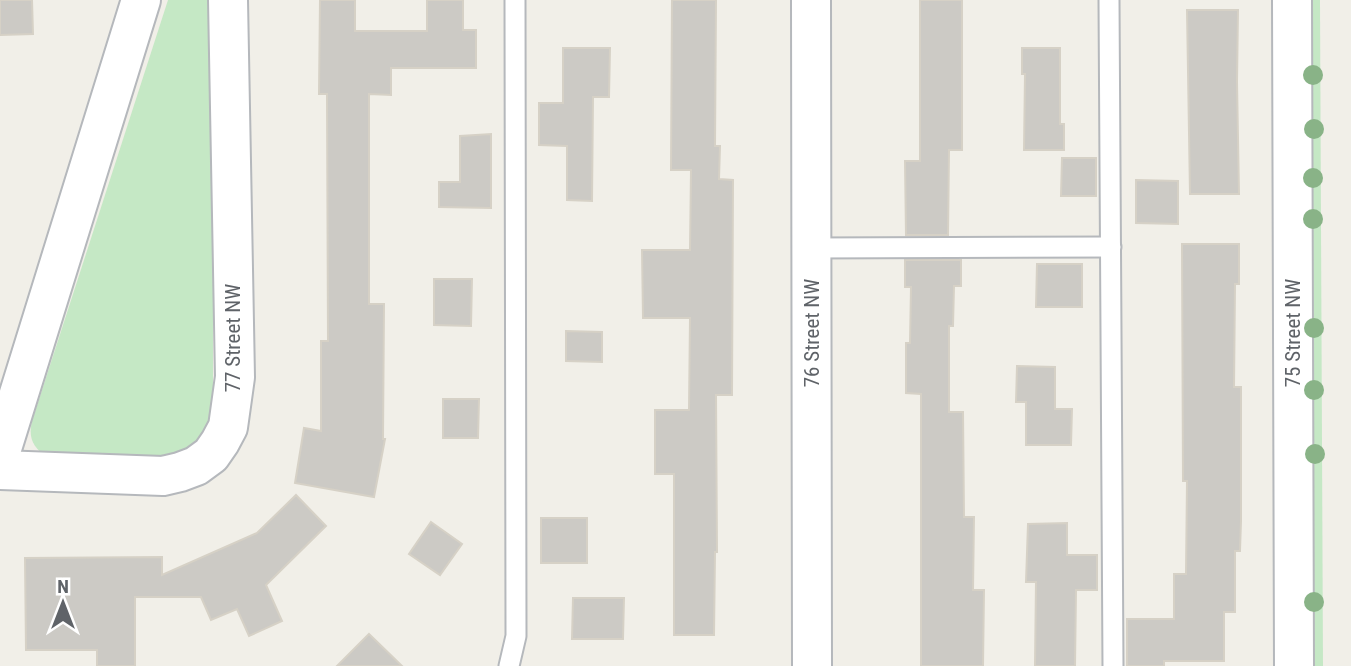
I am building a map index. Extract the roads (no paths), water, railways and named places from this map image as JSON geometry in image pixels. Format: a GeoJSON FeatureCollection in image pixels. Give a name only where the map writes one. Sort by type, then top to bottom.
{"type":"FeatureCollection","features":[{"type":"Feature","properties":{"kind":"street"},"geometry":{"type":"LineString","coordinates":[[0,455],[141,0]]}},
{"type":"Feature","properties":{"kind":"street","name":"77 Street NW"},"geometry":{"type":"LineString","coordinates":[[0,470],[163,476],[196,466],[211,456],[228,427],[235,377],[228,0]]}},
{"type":"Feature","properties":{"kind":"street","name":"76 Street NW"},"geometry":{"type":"LineString","coordinates":[[811,0],[812,666]]}},
{"type":"Feature","properties":{"kind":"street","name":"75 Street NW"},"geometry":{"type":"LineString","coordinates":[[1292,0],[1294,666]]}},
{"type":"Feature","properties":{"kind":"lane"},"geometry":{"type":"LineString","coordinates":[[509,666],[516,636],[515,0]]}},
{"type":"Feature","properties":{"kind":"lane"},"geometry":{"type":"LineString","coordinates":[[1109,0],[1113,666]]}},
{"type":"Feature","properties":{"kind":"lane"},"geometry":{"type":"LineString","coordinates":[[812,248],[1111,247]]}}]}
